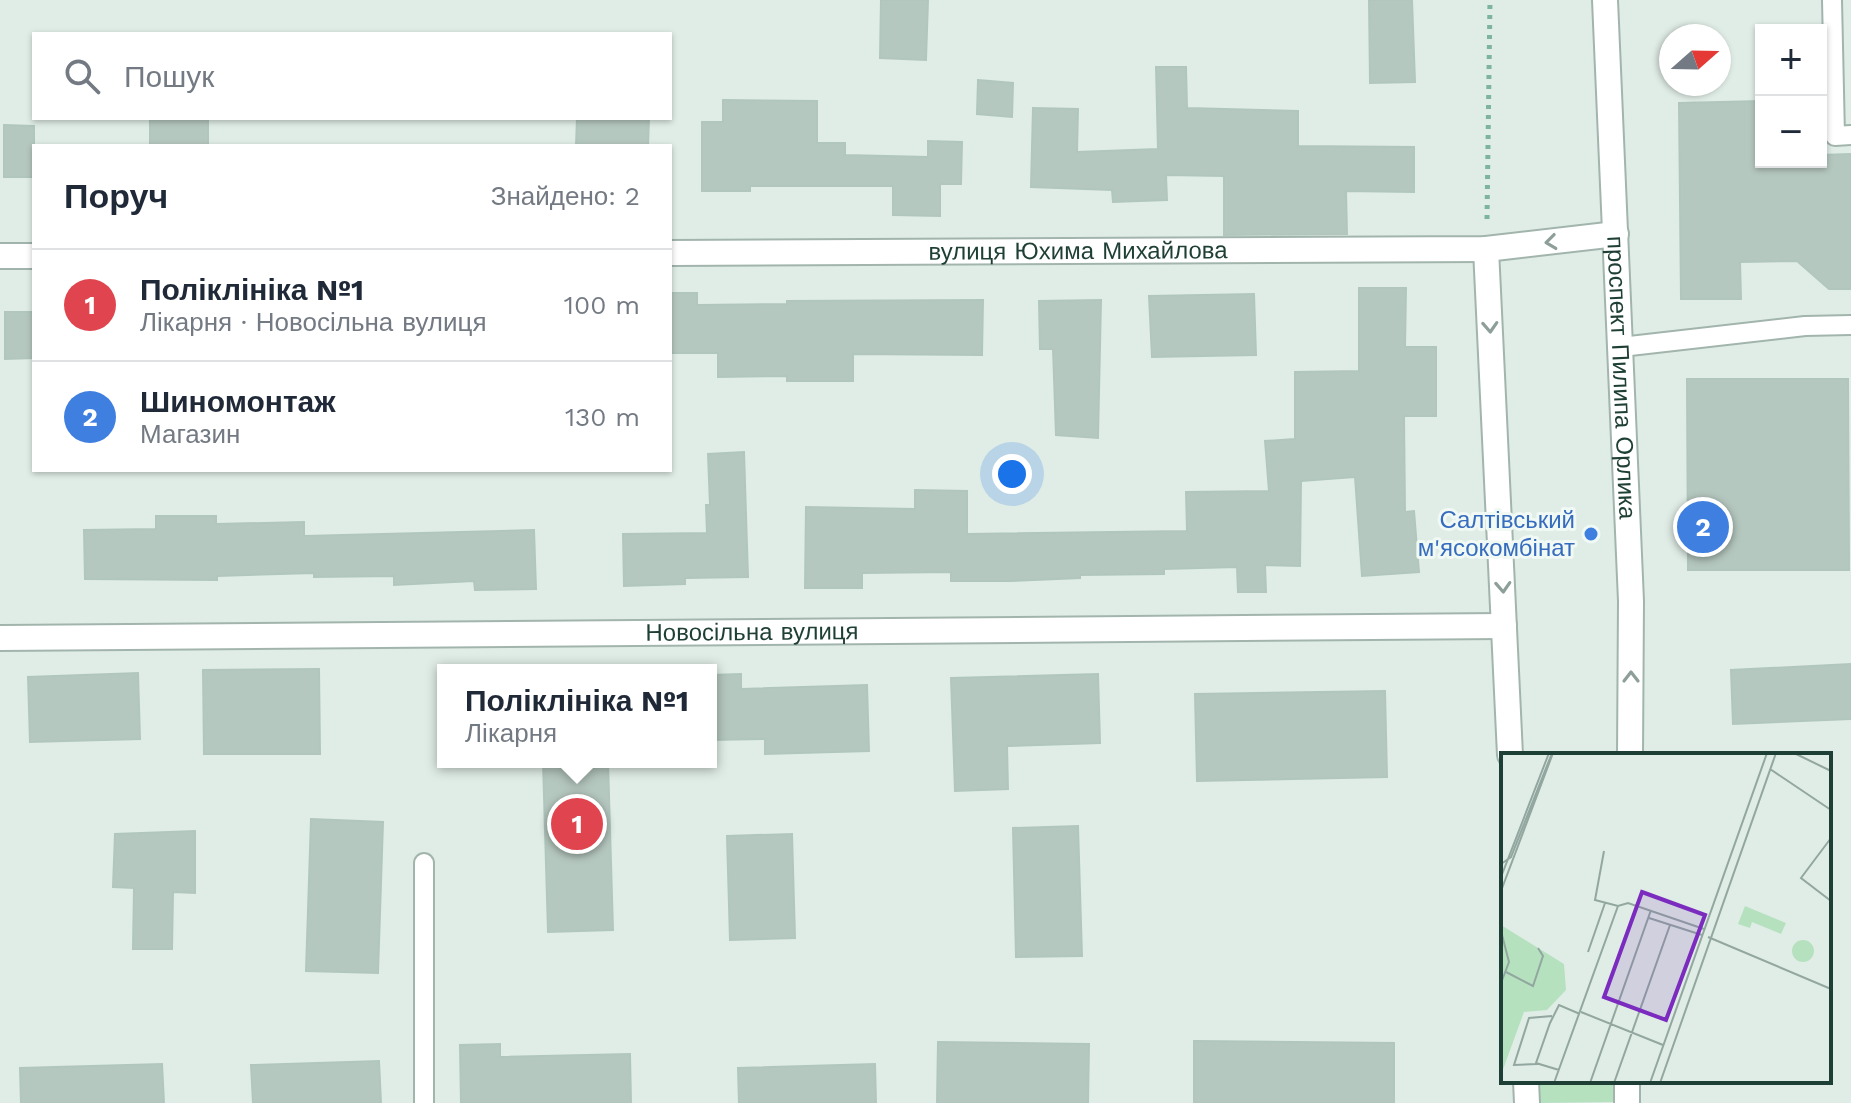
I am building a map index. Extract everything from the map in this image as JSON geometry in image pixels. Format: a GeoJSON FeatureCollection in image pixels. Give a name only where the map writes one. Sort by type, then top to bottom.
{"type":"FeatureCollection","features":[{"type":"Feature","properties":{"kind":"street","name":"проспект Пилипа Орлика"},"geometry":{"type":"LineString","coordinates":[[1605,0],[1631,601],[1630,753]]}},
{"type":"Feature","properties":{"kind":"street","name":"вулиця Юхима Михайлова"},"geometry":{"type":"LineString","coordinates":[[672,253],[1486,249],[1616,234]]}},
{"type":"Feature","properties":{"kind":"street"},"geometry":{"type":"LineString","coordinates":[[1486,249],[1510,753]]}},
{"type":"Feature","properties":{"kind":"street"},"geometry":{"type":"LineString","coordinates":[[0,256],[32,256]]}},
{"type":"Feature","properties":{"kind":"street","name":"Новосільна вулиця"},"geometry":{"type":"LineString","coordinates":[[0,638],[1504,626]]}},
{"type":"Feature","properties":{"kind":"street"},"geometry":{"type":"LineString","coordinates":[[1526,1083],[1527,1103]]}},
{"type":"Feature","properties":{"kind":"lane"},"geometry":{"type":"LineString","coordinates":[[1832,0],[1835,136],[1851,135]]}},
{"type":"Feature","properties":{"kind":"lane"},"geometry":{"type":"LineString","coordinates":[[1621,347],[1805,326],[1851,325]]}},
{"type":"Feature","properties":{"kind":"lane"},"geometry":{"type":"LineString","coordinates":[[424,863],[424,1103]]}},
{"type":"Feature","properties":{"kind":"path"},"geometry":{"type":"LineString","coordinates":[[1486,249],[1490,0]]}},
{"type":"Feature","properties":{"kind":"green space"},"geometry":{"type":"Polygon","coordinates":[[[1539,1083],[1615,1083],[1615,1102],[1540,1103],[1539,1083]]]}},
{"type":"Feature","properties":{"kind":"building"},"geometry":{"type":"Polygon","coordinates":[[[881,0],[928,0],[926,60],[880,58],[881,0]]]}},
{"type":"Feature","properties":{"kind":"building"},"geometry":{"type":"Polygon","coordinates":[[[1369,0],[1412,0],[1415,82],[1370,83],[1369,0]]]}},
{"type":"Feature","properties":{"kind":"building"},"geometry":{"type":"Polygon","coordinates":[[[1156,67],[1186,67],[1187,108],[1298,111],[1298,146],[1414,147],[1414,192],[1346,191],[1347,234],[1224,235],[1224,176],[1166,175],[1167,200],[1113,202],[1112,190],[1031,187],[1033,108],[1078,109],[1077,152],[1158,149],[1156,67]]]}},
{"type":"Feature","properties":{"kind":"building"},"geometry":{"type":"Polygon","coordinates":[[[978,80],[1013,83],[1012,117],[977,114],[978,80]]]}},
{"type":"Feature","properties":{"kind":"building"},"geometry":{"type":"Polygon","coordinates":[[[723,100],[817,101],[817,143],[845,143],[845,155],[928,157],[928,141],[962,142],[961,184],[940,184],[940,216],[893,215],[893,186],[750,186],[750,191],[702,191],[702,122],[723,122],[723,100]]]}},
{"type":"Feature","properties":{"kind":"building"},"geometry":{"type":"Polygon","coordinates":[[[1755,101],[1755,168],[1827,168],[1827,155],[1851,154],[1851,289],[1829,289],[1797,261],[1740,262],[1741,299],[1681,299],[1679,103],[1755,101]]]}},
{"type":"Feature","properties":{"kind":"building"},"geometry":{"type":"Polygon","coordinates":[[[150,120],[208,120],[208,144],[150,144],[150,120]]]}},
{"type":"Feature","properties":{"kind":"building"},"geometry":{"type":"Polygon","coordinates":[[[577,120],[649,120],[648,144],[576,144],[577,120]]]}},
{"type":"Feature","properties":{"kind":"building"},"geometry":{"type":"Polygon","coordinates":[[[4,125],[34,126],[32,177],[4,177],[4,125]]]}},
{"type":"Feature","properties":{"kind":"building"},"geometry":{"type":"Polygon","coordinates":[[[1359,288],[1406,288],[1405,347],[1436,347],[1436,416],[1404,416],[1405,512],[1414,511],[1419,572],[1362,576],[1355,477],[1301,481],[1300,566],[1265,565],[1266,592],[1238,592],[1237,567],[1164,569],[1164,574],[1080,575],[1080,578],[1010,581],[951,581],[951,572],[862,573],[862,588],[805,588],[806,507],[915,509],[915,490],[967,491],[967,534],[1187,531],[1186,492],[1269,491],[1265,441],[1295,439],[1295,372],[1359,371],[1359,288]]]}},
{"type":"Feature","properties":{"kind":"building"},"geometry":{"type":"Polygon","coordinates":[[[672,293],[697,293],[697,305],[787,304],[787,301],[983,300],[982,355],[853,354],[853,381],[787,381],[787,376],[718,377],[718,353],[672,353],[672,293]]]}},
{"type":"Feature","properties":{"kind":"building"},"geometry":{"type":"Polygon","coordinates":[[[1254,294],[1256,355],[1152,357],[1149,296],[1254,294]]]}},
{"type":"Feature","properties":{"kind":"building"},"geometry":{"type":"Polygon","coordinates":[[[1101,300],[1098,438],[1056,435],[1053,349],[1040,349],[1039,301],[1101,300]]]}},
{"type":"Feature","properties":{"kind":"building"},"geometry":{"type":"Polygon","coordinates":[[[5,312],[32,312],[32,358],[5,359],[5,312]]]}},
{"type":"Feature","properties":{"kind":"building"},"geometry":{"type":"Polygon","coordinates":[[[1687,379],[1848,379],[1849,570],[1688,570],[1687,379]]]}},
{"type":"Feature","properties":{"kind":"building"},"geometry":{"type":"Polygon","coordinates":[[[744,452],[748,577],[685,578],[685,584],[624,586],[623,534],[707,533],[706,505],[710,505],[708,454],[744,452]]]}},
{"type":"Feature","properties":{"kind":"building"},"geometry":{"type":"Polygon","coordinates":[[[156,516],[216,516],[216,524],[304,522],[304,536],[534,530],[536,589],[475,590],[474,581],[394,585],[394,576],[314,577],[314,573],[217,576],[217,580],[85,579],[84,530],[156,529],[156,516]]]}},
{"type":"Feature","properties":{"kind":"building"},"geometry":{"type":"Polygon","coordinates":[[[1851,664],[1851,719],[1733,724],[1731,670],[1851,664]]]}},
{"type":"Feature","properties":{"kind":"building"},"geometry":{"type":"Polygon","coordinates":[[[319,669],[320,754],[204,754],[203,670],[319,669]]]}},
{"type":"Feature","properties":{"kind":"building"},"geometry":{"type":"Polygon","coordinates":[[[138,673],[140,739],[30,742],[28,677],[138,673]]]}},
{"type":"Feature","properties":{"kind":"building"},"geometry":{"type":"Polygon","coordinates":[[[741,674],[741,689],[867,685],[869,751],[765,754],[765,739],[717,740],[717,675],[741,674]]]}},
{"type":"Feature","properties":{"kind":"building"},"geometry":{"type":"Polygon","coordinates":[[[1098,674],[1100,743],[1007,746],[1008,789],[955,791],[951,678],[1098,674]]]}},
{"type":"Feature","properties":{"kind":"building"},"geometry":{"type":"Polygon","coordinates":[[[1385,691],[1387,777],[1197,781],[1195,694],[1385,691]]]}},
{"type":"Feature","properties":{"kind":"building"},"geometry":{"type":"Polygon","coordinates":[[[543,768],[608,768],[613,930],[548,932],[543,768]]]}},
{"type":"Feature","properties":{"kind":"building"},"geometry":{"type":"Polygon","coordinates":[[[311,819],[383,822],[378,973],[306,971],[311,819]]]}},
{"type":"Feature","properties":{"kind":"building"},"geometry":{"type":"Polygon","coordinates":[[[1078,826],[1082,956],[1016,957],[1013,828],[1078,826]]]}},
{"type":"Feature","properties":{"kind":"building"},"geometry":{"type":"Polygon","coordinates":[[[195,831],[195,893],[173,892],[172,949],[133,949],[134,888],[113,887],[115,834],[195,831]]]}},
{"type":"Feature","properties":{"kind":"building"},"geometry":{"type":"Polygon","coordinates":[[[792,834],[795,938],[730,940],[727,836],[792,834]]]}},
{"type":"Feature","properties":{"kind":"building"},"geometry":{"type":"Polygon","coordinates":[[[1194,1041],[1394,1043],[1394,1103],[1194,1103],[1194,1041]]]}},
{"type":"Feature","properties":{"kind":"building"},"geometry":{"type":"Polygon","coordinates":[[[938,1042],[1089,1044],[1088,1103],[937,1103],[938,1042]]]}},
{"type":"Feature","properties":{"kind":"building"},"geometry":{"type":"Polygon","coordinates":[[[500,1044],[500,1057],[630,1054],[631,1103],[461,1103],[460,1045],[500,1044]]]}},
{"type":"Feature","properties":{"kind":"building"},"geometry":{"type":"Polygon","coordinates":[[[379,1061],[381,1103],[253,1103],[251,1065],[379,1061]]]}},
{"type":"Feature","properties":{"kind":"building"},"geometry":{"type":"Polygon","coordinates":[[[162,1064],[164,1103],[21,1103],[20,1068],[162,1064]]]}},
{"type":"Feature","properties":{"kind":"building"},"geometry":{"type":"Polygon","coordinates":[[[875,1064],[876,1103],[739,1103],[738,1068],[875,1064]]]}},
{"type":"Feature","properties":{"kind":"place","name":"Шиномонтаж"},"geometry":{"type":"Point","coordinates":[1703,527]}},
{"type":"Feature","properties":{"kind":"place","name":"Салтівський м'ясокомбінат"},"geometry":{"type":"Point","coordinates":[1591,534]}},
{"type":"Feature","properties":{"kind":"place","name":"Поліклініка №1"},"geometry":{"type":"Point","coordinates":[577,824]}}]}
